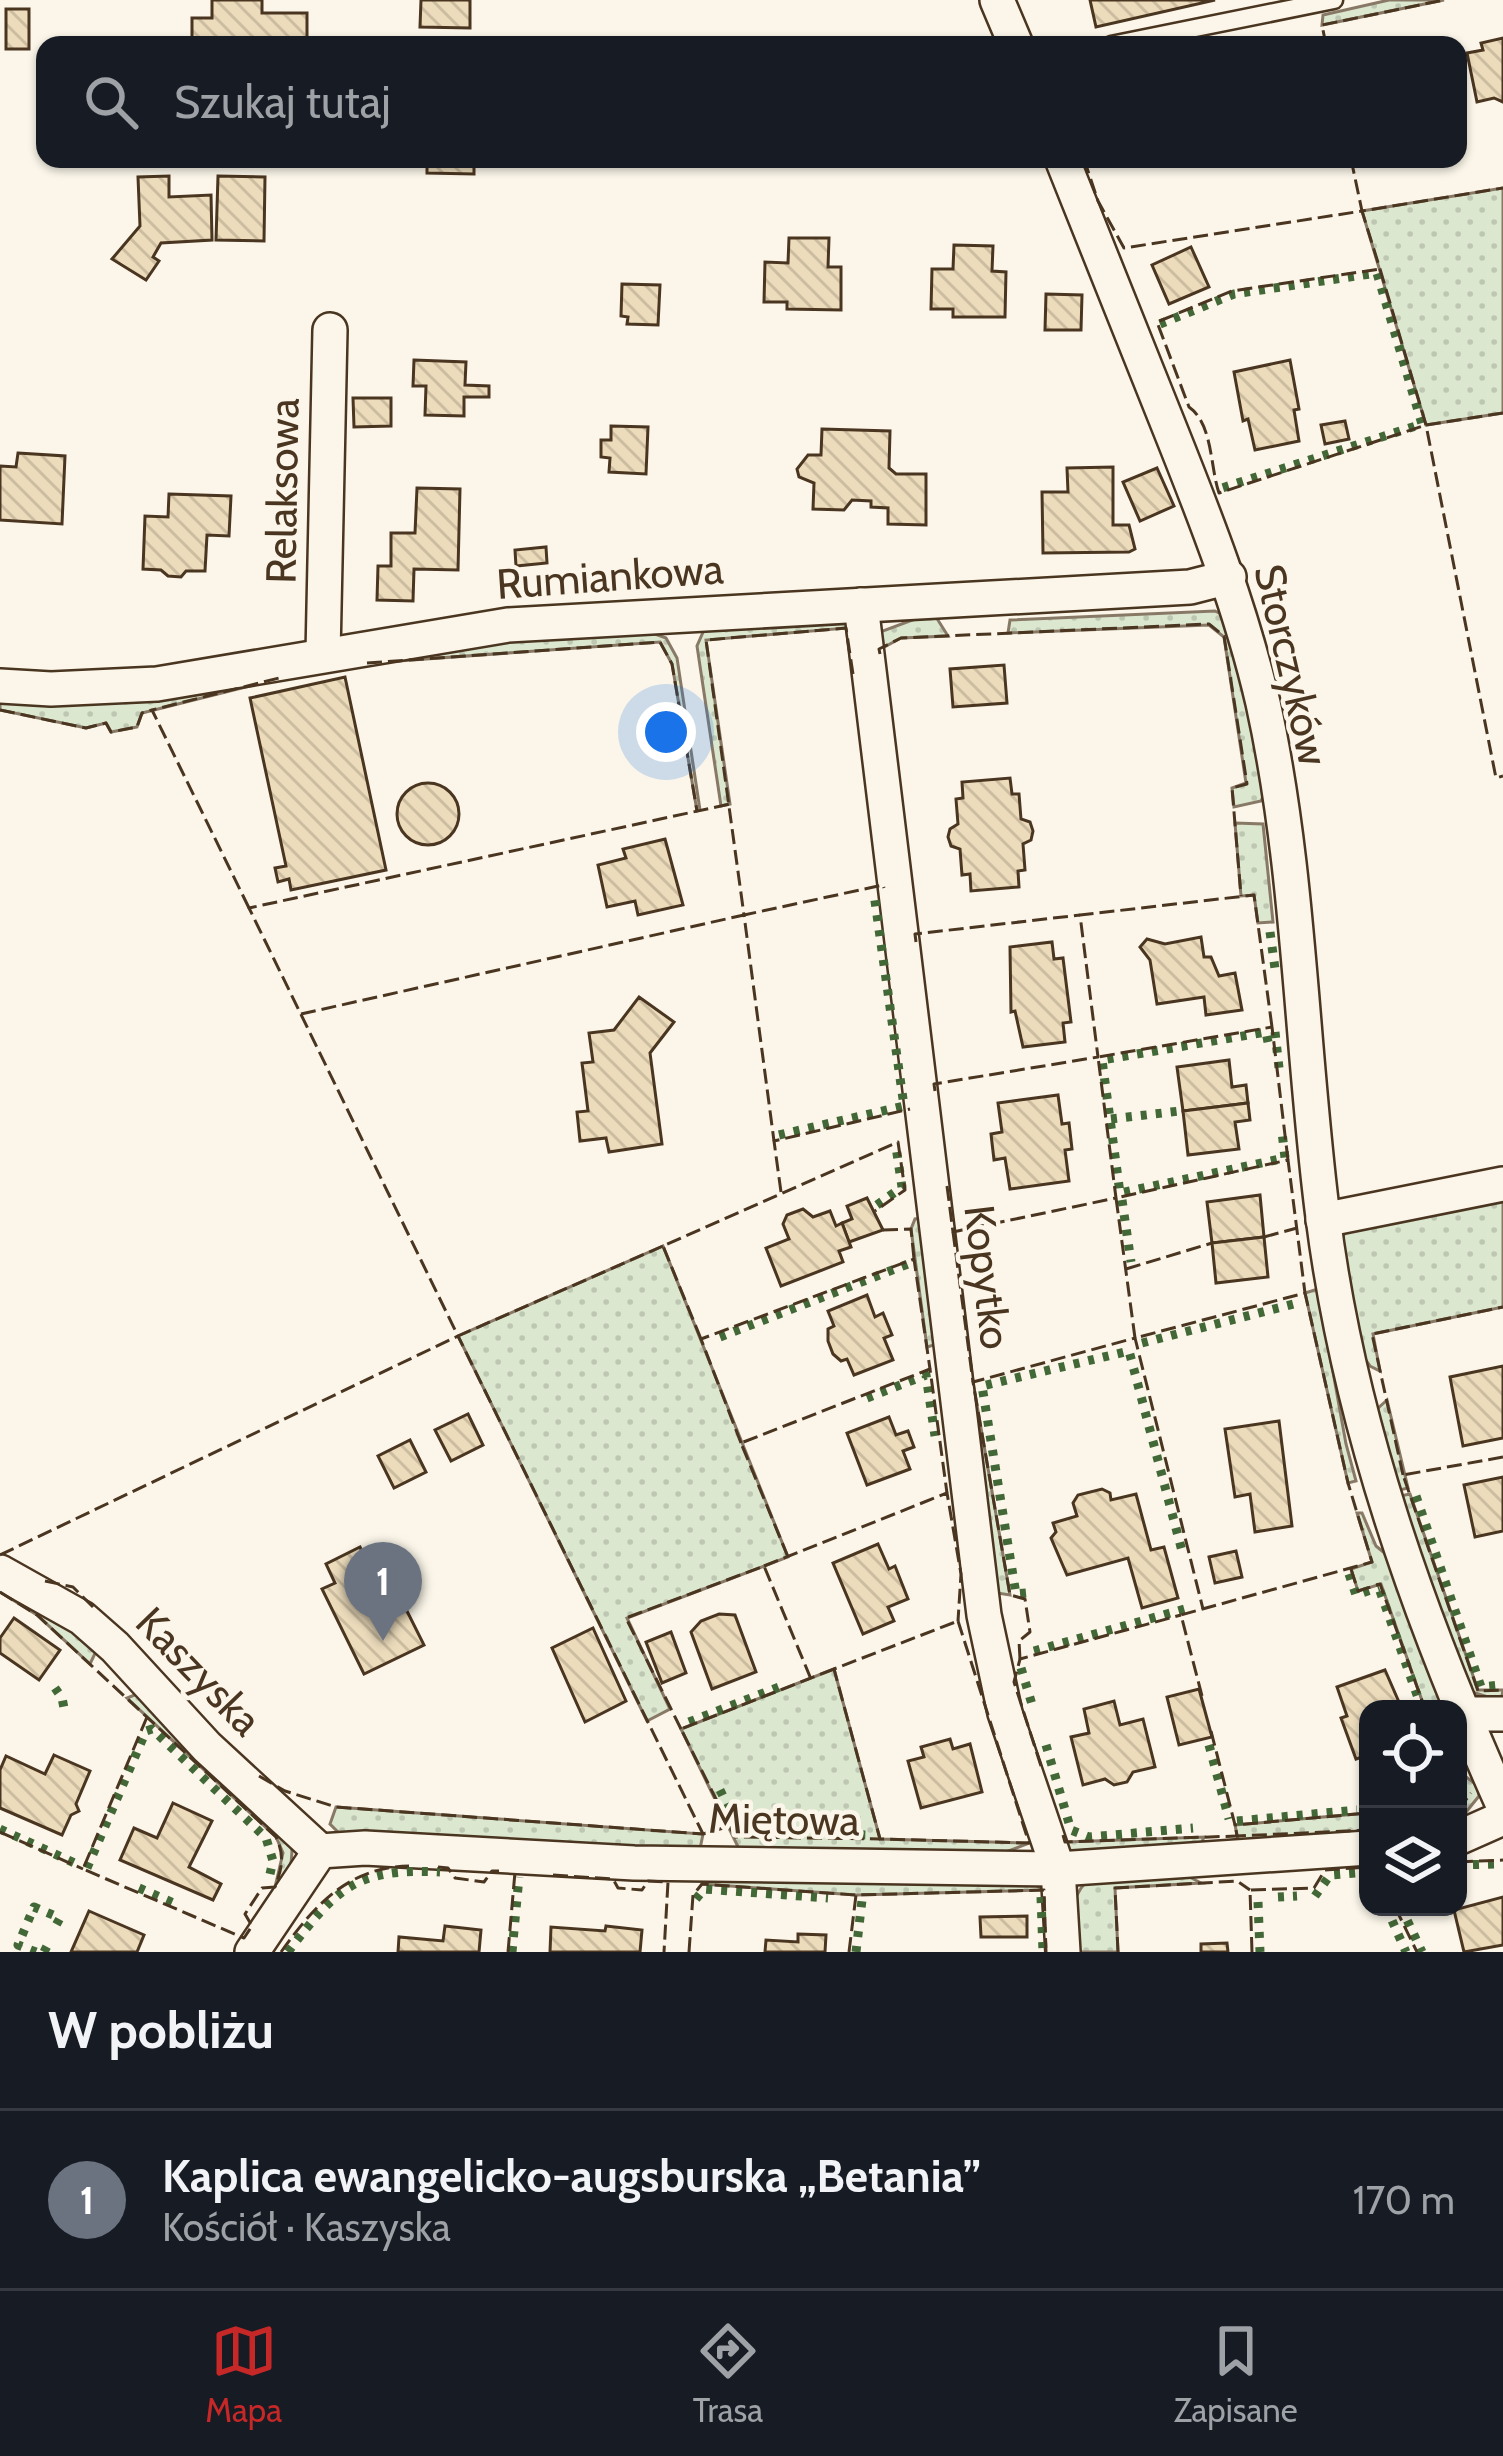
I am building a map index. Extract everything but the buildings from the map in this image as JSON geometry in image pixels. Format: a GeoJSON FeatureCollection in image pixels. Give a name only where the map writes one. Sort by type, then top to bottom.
{"type":"FeatureCollection","features":[{"type":"Feature","properties":{"kind":"street"},"geometry":{"type":"LineString","coordinates":[[998,0],[1012,36]]}},
{"type":"Feature","properties":{"kind":"street","name":"Storczyków"},"geometry":{"type":"LineString","coordinates":[[1066,168],[1228,577],[1263,706],[1280,818],[1323,1220],[1348,1363],[1377,1479],[1457,1700]]}},
{"type":"Feature","properties":{"kind":"street","name":"Relaksowa"},"geometry":{"type":"LineString","coordinates":[[323,654],[330,330]]}},
{"type":"Feature","properties":{"kind":"street","name":"Rumiankowa"},"geometry":{"type":"LineString","coordinates":[[0,686],[51,689],[157,684],[508,625],[1190,587],[1228,577]]}},
{"type":"Feature","properties":{"kind":"street","name":"Kopytko"},"geometry":{"type":"LineString","coordinates":[[861,605],[984,1616],[1006,1713],[1058,1869],[1064,1952]]}},
{"type":"Feature","properties":{"kind":"street"},"geometry":{"type":"LineString","coordinates":[[1323,1220],[1503,1184]]}},
{"type":"Feature","properties":{"kind":"street","name":"Kaszyska"},"geometry":{"type":"LineString","coordinates":[[0,1572],[82,1618],[207,1747],[320,1851]]}},
{"type":"Feature","properties":{"kind":"street"},"geometry":{"type":"LineString","coordinates":[[1467,1714],[1503,1714]]}},
{"type":"Feature","properties":{"kind":"street","name":"Storczyków"},"geometry":{"type":"LineString","coordinates":[[1467,1725],[1503,1805]]}},
{"type":"Feature","properties":{"kind":"street"},"geometry":{"type":"LineString","coordinates":[[1467,1834],[1503,1818]]}},
{"type":"Feature","properties":{"kind":"street","name":"Miętowa"},"geometry":{"type":"LineString","coordinates":[[320,1851],[365,1848],[634,1863],[1058,1869],[1359,1849]]}},
{"type":"Feature","properties":{"kind":"street"},"geometry":{"type":"LineString","coordinates":[[252,1952],[320,1851]]}},
{"type":"Feature","properties":{"kind":"lane"},"geometry":{"type":"LineString","coordinates":[[1156,36],[1334,0]]}},
{"type":"Feature","properties":{"kind":"green space"},"geometry":{"type":"Polygon","coordinates":[[[1389,0],[1444,0],[1322,25],[1323,15],[1389,0]]]}},
{"type":"Feature","properties":{"kind":"green space"},"geometry":{"type":"Polygon","coordinates":[[[1503,188],[1503,413],[1426,425],[1362,211],[1503,188]]]}},
{"type":"Feature","properties":{"kind":"green space"},"geometry":{"type":"Polygon","coordinates":[[[1215,611],[1229,618],[1239,643],[1265,792],[1261,801],[1234,807],[1232,788],[1246,783],[1224,637],[1209,625],[1008,633],[1010,620],[1215,611]]]}},
{"type":"Feature","properties":{"kind":"green space"},"geometry":{"type":"Polygon","coordinates":[[[936,617],[948,636],[901,638],[879,650],[880,632],[936,617]]]}},
{"type":"Feature","properties":{"kind":"green space"},"geometry":{"type":"Polygon","coordinates":[[[847,621],[883,885],[846,628],[706,640],[730,804],[721,806],[697,646],[704,630],[847,621]]]}},
{"type":"Feature","properties":{"kind":"green space"},"geometry":{"type":"Polygon","coordinates":[[[647,631],[666,638],[677,658],[697,811],[672,664],[660,642],[329,666],[142,713],[137,727],[111,732],[106,723],[86,728],[0,710],[0,700],[510,634],[647,631]]]}},
{"type":"Feature","properties":{"kind":"green space"},"geometry":{"type":"Polygon","coordinates":[[[1235,823],[1263,824],[1273,922],[1258,923],[1254,895],[1241,896],[1235,823]]]}},
{"type":"Feature","properties":{"kind":"green space"},"geometry":{"type":"Polygon","coordinates":[[[1503,1196],[1503,1307],[1373,1334],[1380,1371],[1370,1366],[1362,1355],[1341,1248],[1344,1234],[1354,1223],[1503,1196]]]}},
{"type":"Feature","properties":{"kind":"green space"},"geometry":{"type":"Polygon","coordinates":[[[949,1197],[973,1382],[1010,1595],[997,1593],[949,1197]]]}},
{"type":"Feature","properties":{"kind":"green space"},"geometry":{"type":"Polygon","coordinates":[[[924,1218],[934,1345],[927,1347],[911,1229],[915,1219],[924,1218]]]}},
{"type":"Feature","properties":{"kind":"green space"},"geometry":{"type":"Polygon","coordinates":[[[663,1246],[788,1557],[627,1618],[670,1709],[647,1721],[458,1336],[663,1246]]]}},
{"type":"Feature","properties":{"kind":"green space"},"geometry":{"type":"Polygon","coordinates":[[[1318,1289],[1356,1481],[1348,1483],[1305,1293],[1318,1289]]]}},
{"type":"Feature","properties":{"kind":"green space"},"geometry":{"type":"Polygon","coordinates":[[[1387,1400],[1408,1488],[1392,1492],[1375,1411],[1387,1400]]]}},
{"type":"Feature","properties":{"kind":"green space"},"geometry":{"type":"Polygon","coordinates":[[[1410,1494],[1478,1690],[1503,1690],[1501,1701],[1472,1692],[1395,1497],[1410,1494]]]}},
{"type":"Feature","properties":{"kind":"green space"},"geometry":{"type":"Polygon","coordinates":[[[1357,1513],[1362,1513],[1376,1546],[1387,1555],[1440,1700],[1422,1700],[1381,1584],[1358,1591],[1351,1569],[1372,1562],[1357,1513]]]}},
{"type":"Feature","properties":{"kind":"green space"},"geometry":{"type":"Polygon","coordinates":[[[0,1584],[99,1645],[90,1664],[37,1615],[0,1592],[0,1584]]]}},
{"type":"Feature","properties":{"kind":"green space"},"geometry":{"type":"Polygon","coordinates":[[[834,1669],[880,1839],[1029,1843],[1006,1852],[740,1851],[681,1729],[834,1669]]]}},
{"type":"Feature","properties":{"kind":"green space"},"geometry":{"type":"Polygon","coordinates":[[[137,1694],[292,1846],[289,1870],[275,1887],[283,1853],[276,1837],[127,1698],[137,1694]]]}},
{"type":"Feature","properties":{"kind":"green space"},"geometry":{"type":"Polygon","coordinates":[[[1034,1745],[1065,1842],[1204,1837],[1200,1846],[1066,1851],[1034,1745]]]}},
{"type":"Feature","properties":{"kind":"green space"},"geometry":{"type":"Polygon","coordinates":[[[1467,1778],[1477,1785],[1479,1796],[1467,1811],[1467,1778]]]}},
{"type":"Feature","properties":{"kind":"green space"},"geometry":{"type":"Polygon","coordinates":[[[336,1807],[703,1834],[700,1849],[340,1834],[330,1824],[336,1807]]]}},
{"type":"Feature","properties":{"kind":"green space"},"geometry":{"type":"Polygon","coordinates":[[[1359,1814],[1359,1840],[1240,1849],[1235,1825],[1359,1814]]]}},
{"type":"Feature","properties":{"kind":"green space"},"geometry":{"type":"Polygon","coordinates":[[[1180,1872],[1201,1883],[1115,1888],[1118,1952],[1070,1952],[1073,1906],[1086,1882],[1180,1872]]]}},
{"type":"Feature","properties":{"kind":"green space"},"geometry":{"type":"Polygon","coordinates":[[[707,1875],[1030,1882],[1044,1890],[856,1895],[702,1884],[707,1875]]]}},
{"type":"Feature","properties":{"kind":"hedge"},"geometry":{"type":"LineString","coordinates":[[1160,324],[1234,294],[1377,273],[1422,424],[1222,488]]}},
{"type":"Feature","properties":{"kind":"hedge"},"geometry":{"type":"LineString","coordinates":[[779,1135],[904,1106],[874,894]]}},
{"type":"Feature","properties":{"kind":"hedge"},"geometry":{"type":"LineString","coordinates":[[1270,932],[1276,976]]}},
{"type":"Feature","properties":{"kind":"hedge"},"geometry":{"type":"LineString","coordinates":[[1268,1042],[1266,1032],[1102,1060],[1120,1193],[1285,1158],[1282,1132]]}},
{"type":"Feature","properties":{"kind":"hedge"},"geometry":{"type":"LineString","coordinates":[[1275,1032],[1279,1068]]}},
{"type":"Feature","properties":{"kind":"hedge"},"geometry":{"type":"LineString","coordinates":[[1111,1119],[1180,1111]]}},
{"type":"Feature","properties":{"kind":"hedge"},"geometry":{"type":"LineString","coordinates":[[877,1205],[902,1187],[896,1147]]}},
{"type":"Feature","properties":{"kind":"hedge"},"geometry":{"type":"LineString","coordinates":[[1122,1200],[1131,1262]]}},
{"type":"Feature","properties":{"kind":"hedge"},"geometry":{"type":"LineString","coordinates":[[720,1337],[913,1262]]}},
{"type":"Feature","properties":{"kind":"hedge"},"geometry":{"type":"LineString","coordinates":[[1142,1343],[1301,1302]]}},
{"type":"Feature","properties":{"kind":"hedge"},"geometry":{"type":"LineString","coordinates":[[1026,1593],[1016,1594],[982,1386],[1129,1351],[1182,1551]]}},
{"type":"Feature","properties":{"kind":"hedge"},"geometry":{"type":"LineString","coordinates":[[867,1398],[926,1375],[935,1436]]}},
{"type":"Feature","properties":{"kind":"hedge"},"geometry":{"type":"LineString","coordinates":[[1416,1496],[1481,1687],[1501,1685]]}},
{"type":"Feature","properties":{"kind":"hedge"},"geometry":{"type":"LineString","coordinates":[[1349,1574],[1356,1595],[1379,1587]]}},
{"type":"Feature","properties":{"kind":"hedge"},"geometry":{"type":"LineString","coordinates":[[1380,1591],[1419,1700]]}},
{"type":"Feature","properties":{"kind":"hedge"},"geometry":{"type":"LineString","coordinates":[[1034,1651],[1192,1607]]}},
{"type":"Feature","properties":{"kind":"hedge"},"geometry":{"type":"LineString","coordinates":[[1021,1668],[1034,1711]]}},
{"type":"Feature","properties":{"kind":"hedge"},"geometry":{"type":"LineString","coordinates":[[689,1722],[779,1687]]}},
{"type":"Feature","properties":{"kind":"hedge"},"geometry":{"type":"LineString","coordinates":[[55,1688],[65,1713]]}},
{"type":"Feature","properties":{"kind":"hedge"},"geometry":{"type":"LineString","coordinates":[[87,1868],[146,1731],[152,1729],[266,1838],[273,1861],[270,1874]]}},
{"type":"Feature","properties":{"kind":"hedge"},"geometry":{"type":"LineString","coordinates":[[1046,1745],[1071,1830],[1089,1837],[1193,1828]]}},
{"type":"Feature","properties":{"kind":"hedge"},"geometry":{"type":"LineString","coordinates":[[1209,1745],[1229,1819]]}},
{"type":"Feature","properties":{"kind":"hedge"},"geometry":{"type":"LineString","coordinates":[[720,1790],[740,1831],[869,1835]]}},
{"type":"Feature","properties":{"kind":"hedge"},"geometry":{"type":"LineString","coordinates":[[1237,1821],[1357,1810]]}},
{"type":"Feature","properties":{"kind":"hedge"},"geometry":{"type":"LineString","coordinates":[[0,1829],[81,1866]]}},
{"type":"Feature","properties":{"kind":"hedge"},"geometry":{"type":"LineString","coordinates":[[1467,1865],[1497,1864]]}},
{"type":"Feature","properties":{"kind":"hedge"},"geometry":{"type":"LineString","coordinates":[[288,1952],[320,1912],[350,1886],[387,1874],[440,1872]]}},
{"type":"Feature","properties":{"kind":"hedge"},"geometry":{"type":"LineString","coordinates":[[1315,1896],[1330,1875],[1359,1873]]}},
{"type":"Feature","properties":{"kind":"hedge"},"geometry":{"type":"LineString","coordinates":[[512,1952],[519,1877]]}},
{"type":"Feature","properties":{"kind":"hedge"},"geometry":{"type":"LineString","coordinates":[[139,1888],[176,1904]]}},
{"type":"Feature","properties":{"kind":"hedge"},"geometry":{"type":"LineString","coordinates":[[696,1899],[704,1889],[828,1898]]}},
{"type":"Feature","properties":{"kind":"hedge"},"geometry":{"type":"LineString","coordinates":[[1278,1897],[1297,1896]]}},
{"type":"Feature","properties":{"kind":"hedge"},"geometry":{"type":"LineString","coordinates":[[1041,1897],[1043,1952]]}},
{"type":"Feature","properties":{"kind":"hedge"},"geometry":{"type":"LineString","coordinates":[[856,1952],[862,1900]]}},
{"type":"Feature","properties":{"kind":"hedge"},"geometry":{"type":"LineString","coordinates":[[1258,1902],[1260,1952]]}},
{"type":"Feature","properties":{"kind":"hedge"},"geometry":{"type":"LineString","coordinates":[[36,1952],[18,1945],[34,1907],[60,1918],[55,1927]]}},
{"type":"Feature","properties":{"kind":"hedge"},"geometry":{"type":"LineString","coordinates":[[1390,1916],[1406,1952]]}},
{"type":"Feature","properties":{"kind":"hedge"},"geometry":{"type":"LineString","coordinates":[[1405,1916],[1422,1952]]}},
{"type":"Feature","properties":{"kind":"hedge"},"geometry":{"type":"LineString","coordinates":[[44,1952],[48,1944]]}},
{"type":"Feature","properties":{"kind":"fence"},"geometry":{"type":"LineString","coordinates":[[1324,36],[1322,25],[1444,0]]}},
{"type":"Feature","properties":{"kind":"fence"},"geometry":{"type":"LineString","coordinates":[[1087,168],[1098,201],[1124,248],[1362,211],[1380,269]]}},
{"type":"Feature","properties":{"kind":"fence"},"geometry":{"type":"LineString","coordinates":[[1353,168],[1362,211],[1503,188]]}},
{"type":"Feature","properties":{"kind":"fence"},"geometry":{"type":"LineString","coordinates":[[1380,269],[1426,425],[1219,493],[1207,435],[1189,407],[1157,322],[1232,291],[1380,269]]}},
{"type":"Feature","properties":{"kind":"fence"},"geometry":{"type":"LineString","coordinates":[[1503,413],[1426,425],[1496,778],[1503,776]]}},
{"type":"Feature","properties":{"kind":"fence"},"geometry":{"type":"LineString","coordinates":[[880,654],[879,649],[901,638],[1209,624],[1224,636],[1247,784],[1232,788],[1241,896]]}},
{"type":"Feature","properties":{"kind":"fence"},"geometry":{"type":"LineString","coordinates":[[853,674],[846,628],[706,640],[744,915],[884,888]]}},
{"type":"Feature","properties":{"kind":"fence"},"geometry":{"type":"LineString","coordinates":[[367,663],[660,642],[672,664],[697,811]]}},
{"type":"Feature","properties":{"kind":"fence"},"geometry":{"type":"LineString","coordinates":[[249,908],[152,710],[279,678]]}},
{"type":"Feature","properties":{"kind":"fence"},"geometry":{"type":"LineString","coordinates":[[0,710],[86,728],[106,723],[111,732],[137,727],[142,713],[152,710]]}},
{"type":"Feature","properties":{"kind":"fence"},"geometry":{"type":"LineString","coordinates":[[663,1246],[458,1336],[249,908],[730,804]]}},
{"type":"Feature","properties":{"kind":"fence"},"geometry":{"type":"LineString","coordinates":[[935,1091],[934,1084],[1098,1057],[1080,915],[1254,895],[1272,1027]]}},
{"type":"Feature","properties":{"kind":"fence"},"geometry":{"type":"LineString","coordinates":[[301,1014],[744,915],[774,1141]]}},
{"type":"Feature","properties":{"kind":"fence"},"geometry":{"type":"LineString","coordinates":[[916,942],[915,934],[1080,915]]}},
{"type":"Feature","properties":{"kind":"fence"},"geometry":{"type":"LineString","coordinates":[[947,1186],[953,1232],[1116,1198],[1098,1057],[1272,1027],[1288,1160]]}},
{"type":"Feature","properties":{"kind":"fence"},"geometry":{"type":"LineString","coordinates":[[781,1192],[774,1141],[910,1109]]}},
{"type":"Feature","properties":{"kind":"fence"},"geometry":{"type":"LineString","coordinates":[[701,1339],[663,1246],[898,1142],[905,1190],[875,1211]]}},
{"type":"Feature","properties":{"kind":"fence"},"geometry":{"type":"LineString","coordinates":[[1202,1696],[1181,1615],[1372,1562],[1348,1483],[1305,1293],[1135,1338],[1116,1198],[1288,1160],[1305,1293]]}},
{"type":"Feature","properties":{"kind":"fence"},"geometry":{"type":"LineString","coordinates":[[1264,1237],[1297,1228]]}},
{"type":"Feature","properties":{"kind":"fence"},"geometry":{"type":"LineString","coordinates":[[883,1230],[911,1229],[914,1259]]}},
{"type":"Feature","properties":{"kind":"fence"},"geometry":{"type":"LineString","coordinates":[[953,1232],[973,1382]]}},
{"type":"Feature","properties":{"kind":"fence"},"geometry":{"type":"LineString","coordinates":[[1126,1269],[1212,1243]]}},
{"type":"Feature","properties":{"kind":"fence"},"geometry":{"type":"LineString","coordinates":[[741,1443],[701,1339],[914,1259],[930,1369]]}},
{"type":"Feature","properties":{"kind":"fence"},"geometry":{"type":"LineString","coordinates":[[1403,1475],[1372,1334],[1503,1307]]}},
{"type":"Feature","properties":{"kind":"fence"},"geometry":{"type":"LineString","coordinates":[[0,1555],[458,1336],[703,1834]]}},
{"type":"Feature","properties":{"kind":"fence"},"geometry":{"type":"LineString","coordinates":[[1020,1659],[1019,1641],[1030,1632],[1025,1599],[1010,1595],[973,1382],[1135,1338],[1203,1609]]}},
{"type":"Feature","properties":{"kind":"fence"},"geometry":{"type":"LineString","coordinates":[[788,1557],[741,1443],[930,1369],[947,1493]]}},
{"type":"Feature","properties":{"kind":"fence"},"geometry":{"type":"LineString","coordinates":[[1503,1457],[1403,1475],[1478,1691],[1503,1690]]}},
{"type":"Feature","properties":{"kind":"fence"},"geometry":{"type":"LineString","coordinates":[[764,1566],[947,1493],[961,1574],[958,1621]]}},
{"type":"Feature","properties":{"kind":"fence"},"geometry":{"type":"LineString","coordinates":[[681,1729],[626,1618],[764,1566],[811,1679]]}},
{"type":"Feature","properties":{"kind":"fence"},"geometry":{"type":"LineString","coordinates":[[1351,1569],[1358,1591],[1380,1584],[1422,1700]]}},
{"type":"Feature","properties":{"kind":"fence"},"geometry":{"type":"LineString","coordinates":[[45,1581],[73,1587],[95,1609]]}},
{"type":"Feature","properties":{"kind":"fence"},"geometry":{"type":"LineString","coordinates":[[0,1592],[37,1615],[276,1837],[281,1868],[275,1887],[262,1888],[245,1914],[252,1926],[244,1938],[83,1869],[147,1717]]}},
{"type":"Feature","properties":{"kind":"fence"},"geometry":{"type":"LineString","coordinates":[[1041,1766],[1014,1682],[1020,1659],[1181,1615]]}},
{"type":"Feature","properties":{"kind":"fence"},"geometry":{"type":"LineString","coordinates":[[958,1621],[1029,1843],[880,1839],[834,1669],[958,1621]]}},
{"type":"Feature","properties":{"kind":"fence"},"geometry":{"type":"LineString","coordinates":[[834,1669],[681,1729],[735,1837],[880,1839]]}},
{"type":"Feature","properties":{"kind":"fence"},"geometry":{"type":"LineString","coordinates":[[1211,1731],[1235,1825],[1359,1814]]}},
{"type":"Feature","properties":{"kind":"fence"},"geometry":{"type":"LineString","coordinates":[[259,1776],[285,1791],[336,1807],[703,1834],[730,1826]]}},
{"type":"Feature","properties":{"kind":"fence"},"geometry":{"type":"LineString","coordinates":[[1460,1808],[1471,1793]]}},
{"type":"Feature","properties":{"kind":"fence"},"geometry":{"type":"LineString","coordinates":[[1236,1830],[1237,1836],[1359,1830]]}},
{"type":"Feature","properties":{"kind":"fence"},"geometry":{"type":"LineString","coordinates":[[0,1832],[83,1869]]}},
{"type":"Feature","properties":{"kind":"fence"},"geometry":{"type":"LineString","coordinates":[[1063,1835],[1065,1842],[1237,1836]]}},
{"type":"Feature","properties":{"kind":"fence"},"geometry":{"type":"LineString","coordinates":[[1467,1862],[1503,1860]]}},
{"type":"Feature","properties":{"kind":"fence"},"geometry":{"type":"LineString","coordinates":[[281,1952],[335,1892],[368,1873],[409,1866]]}},
{"type":"Feature","properties":{"kind":"fence"},"geometry":{"type":"LineString","coordinates":[[438,1867],[448,1868],[455,1878],[484,1882],[492,1871],[499,1871]]}},
{"type":"Feature","properties":{"kind":"fence"},"geometry":{"type":"LineString","coordinates":[[1252,1952],[1250,1890],[1314,1888],[1325,1870],[1359,1868]]}},
{"type":"Feature","properties":{"kind":"fence"},"geometry":{"type":"LineString","coordinates":[[508,1952],[515,1872]]}},
{"type":"Feature","properties":{"kind":"fence"},"geometry":{"type":"LineString","coordinates":[[553,1875],[613,1879],[618,1888],[642,1890],[648,1881],[668,1882],[664,1952]]}},
{"type":"Feature","properties":{"kind":"fence"},"geometry":{"type":"LineString","coordinates":[[1118,1952],[1115,1888],[1237,1881],[1250,1890]]}},
{"type":"Feature","properties":{"kind":"fence"},"geometry":{"type":"LineString","coordinates":[[689,1952],[693,1895],[702,1884],[856,1895],[1044,1890],[1046,1952]]}},
{"type":"Feature","properties":{"kind":"fence"},"geometry":{"type":"LineString","coordinates":[[849,1952],[856,1895]]}},
{"type":"Feature","properties":{"kind":"fence"},"geometry":{"type":"LineString","coordinates":[[1399,1916],[1417,1952]]}},
{"type":"Feature","properties":{"kind":"place","name":"Kaplica ewangelicko-augsburska „Betania”"},"geometry":{"type":"Point","coordinates":[383,1641]}}]}
